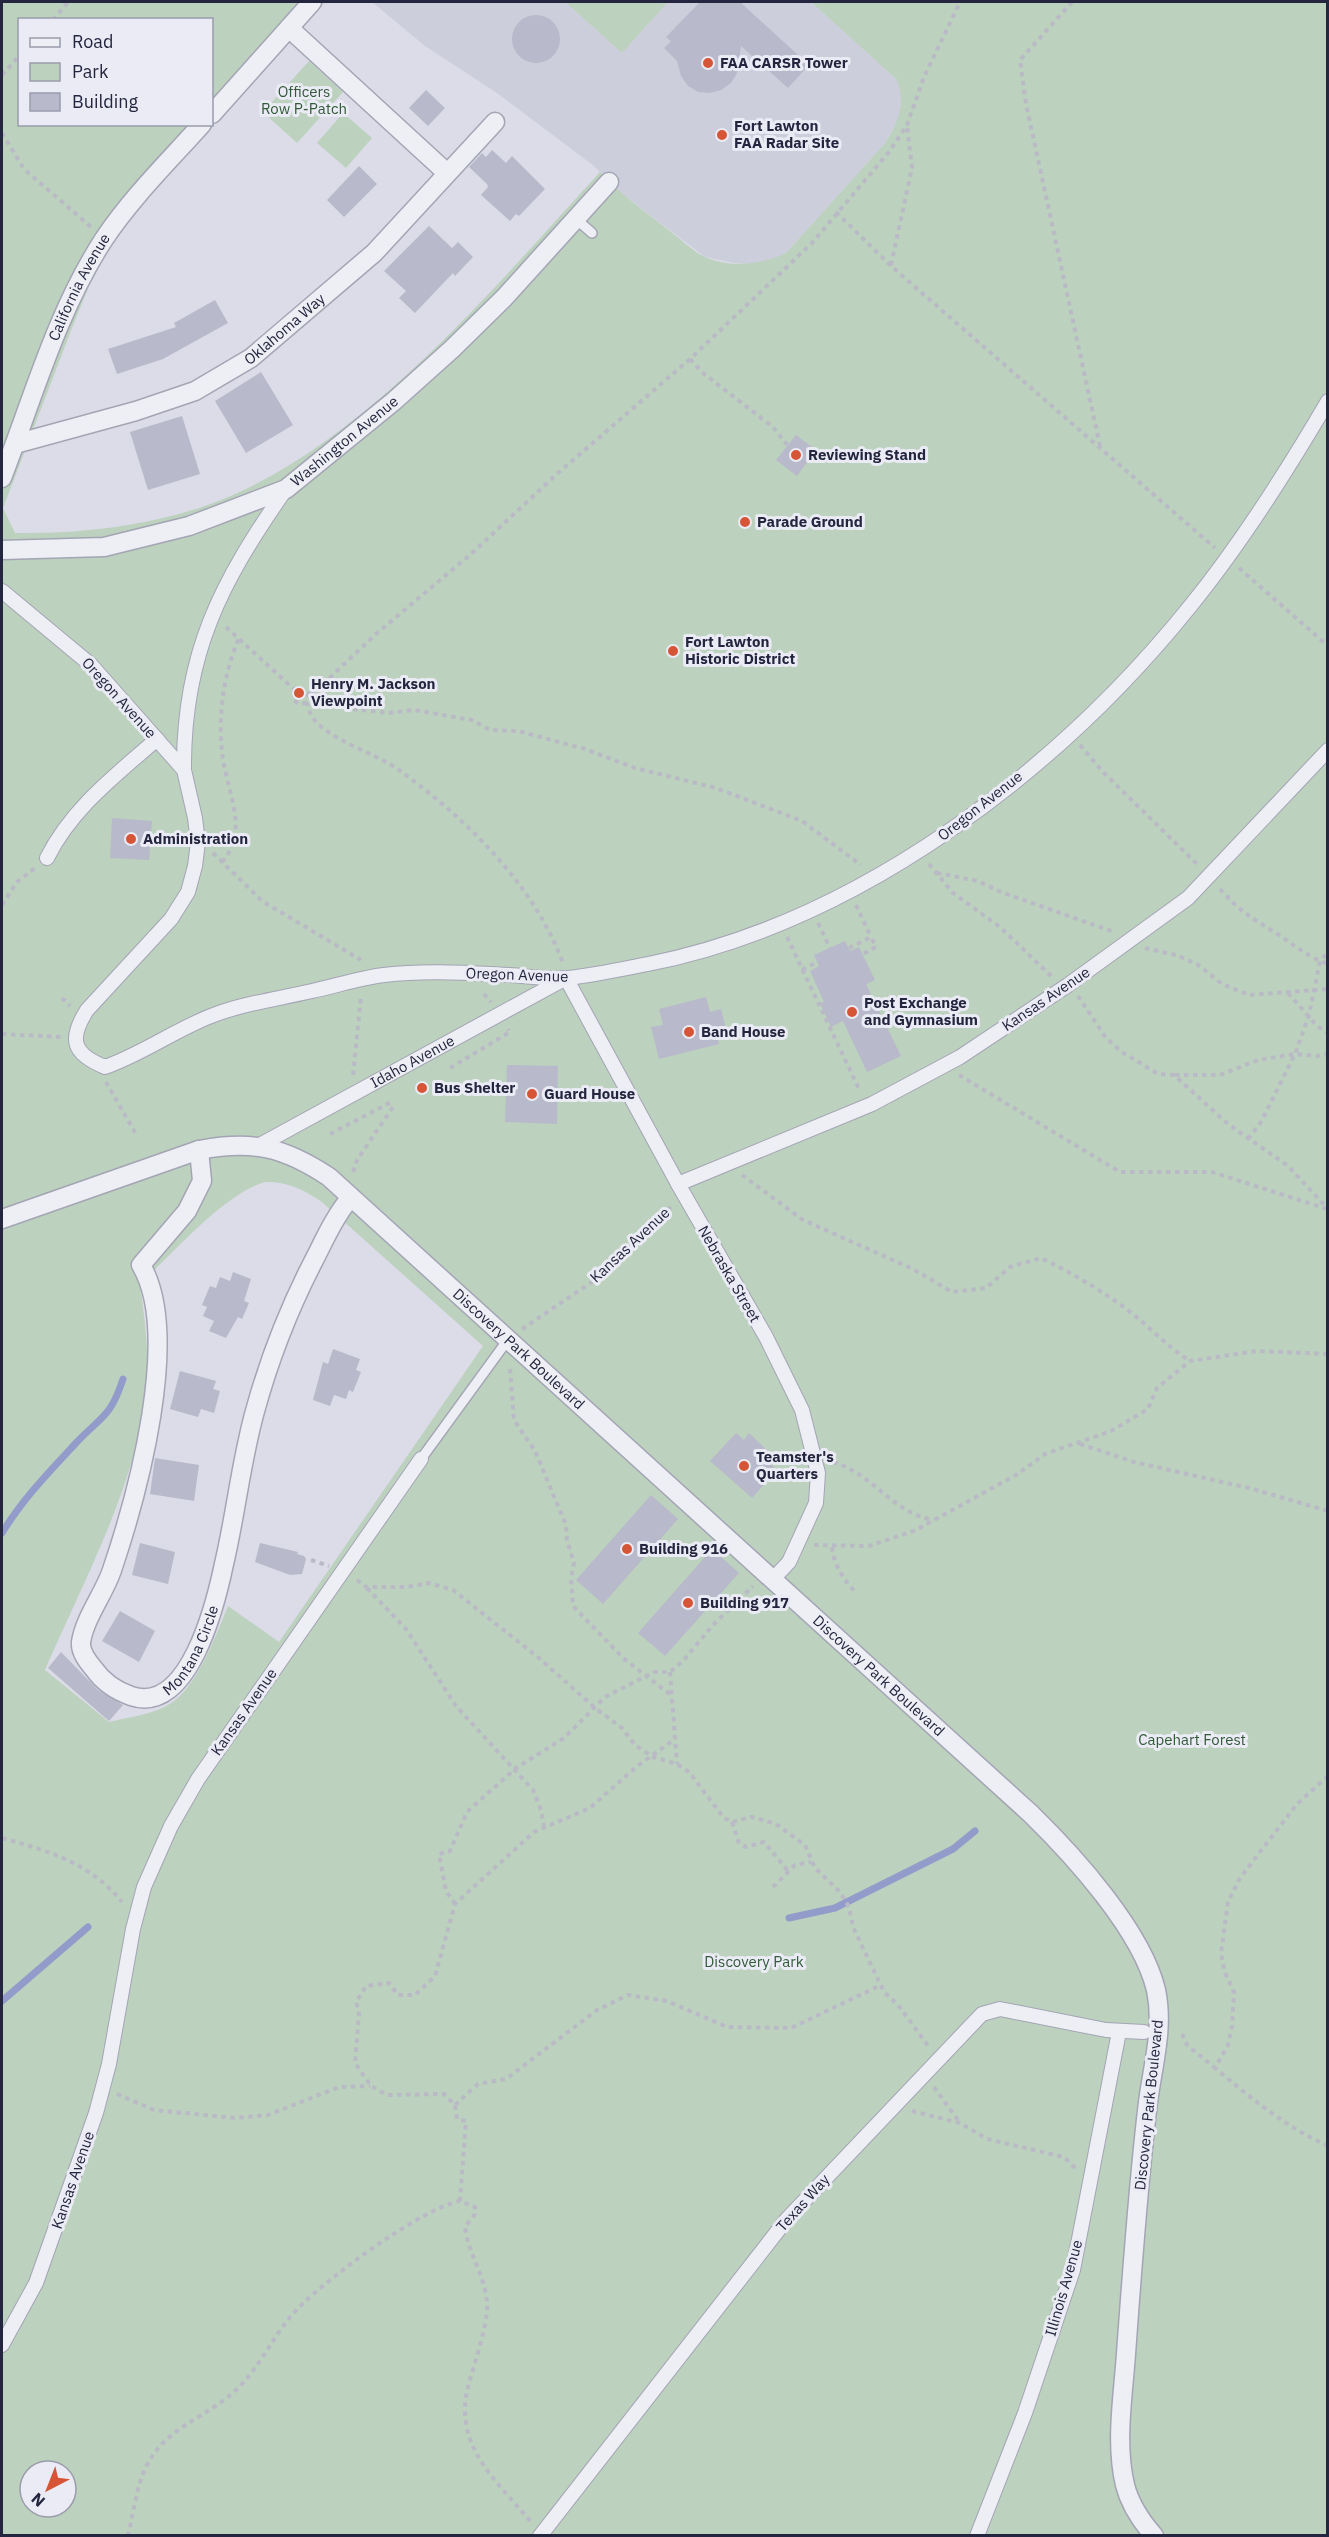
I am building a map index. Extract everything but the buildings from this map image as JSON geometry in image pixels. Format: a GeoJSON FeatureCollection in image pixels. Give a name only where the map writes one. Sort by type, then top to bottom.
{"type":"FeatureCollection","features":[{"type":"Feature","properties":{"kind":"street"},"geometry":{"type":"LineString","coordinates":[[213,113],[312,2]]}},
{"type":"Feature","properties":{"kind":"street"},"geometry":{"type":"LineString","coordinates":[[289,28],[447,173]]}},
{"type":"Feature","properties":{"kind":"street","name":"Oklahoma Way"},"geometry":{"type":"LineString","coordinates":[[15,444],[176,398],[230,372],[268,345],[358,268],[495,122]]}},
{"type":"Feature","properties":{"kind":"street","name":"California Avenue"},"geometry":{"type":"LineString","coordinates":[[2,478],[44,367],[89,266],[104,240],[131,204],[200,126]]}},
{"type":"Feature","properties":{"kind":"street","name":"Washington Avenue"},"geometry":{"type":"LineString","coordinates":[[2,550],[104,547],[189,526],[286,489],[394,401],[452,349],[609,182]]}},
{"type":"Feature","properties":{"kind":"street","name":"Oregon Avenue"},"geometry":{"type":"LineString","coordinates":[[75,1037],[77,1048],[88,1060],[105,1067],[122,1061],[166,1035],[213,1015],[254,1002],[308,992],[363,978],[436,972],[566,978],[652,963],[742,939],[831,900],[918,852],[985,805],[1070,733],[1136,668],[1192,604],[1227,558],[1265,503],[1328,401]]}},
{"type":"Feature","properties":{"kind":"street"},"geometry":{"type":"LineString","coordinates":[[75,1037],[87,1010],[171,919],[188,892],[198,842],[184,770],[184,726],[190,683],[212,615],[243,553],[286,489]]}},
{"type":"Feature","properties":{"kind":"street","name":"Oregon Avenue"},"geometry":{"type":"LineString","coordinates":[[2,591],[91,665],[184,770]]}},
{"type":"Feature","properties":{"kind":"street"},"geometry":{"type":"LineString","coordinates":[[47,858],[60,832],[81,807],[157,739]]}},
{"type":"Feature","properties":{"kind":"street","name":"Kansas Avenue"},"geometry":{"type":"LineString","coordinates":[[678,1184],[872,1104],[950,1062],[1068,985],[1188,898],[1328,750]]}},
{"type":"Feature","properties":{"kind":"street","name":"Idaho Avenue"},"geometry":{"type":"LineString","coordinates":[[258,1146],[566,978]]}},
{"type":"Feature","properties":{"kind":"street","name":"Nebraska Street"},"geometry":{"type":"LineString","coordinates":[[566,978],[685,1197],[771,1347],[802,1410],[818,1473],[816,1503],[789,1562],[769,1576]]}},
{"type":"Feature","properties":{"kind":"street","name":"Discovery Park Boulevard"},"geometry":{"type":"LineString","coordinates":[[2,1219],[199,1150],[232,1145],[274,1148],[310,1164],[329,1177],[1064,1846],[1115,1912],[1148,1967],[1156,1989],[1159,2033],[1149,2101],[1132,2266],[1120,2443],[1128,2494],[1138,2516],[1154,2535]]}},
{"type":"Feature","properties":{"kind":"street","name":"Montana Circle"},"geometry":{"type":"LineString","coordinates":[[199,1150],[202,1181],[187,1211],[141,1265],[149,1276],[152,1290],[159,1360],[148,1432],[134,1499],[113,1569],[84,1629],[81,1646],[86,1658],[105,1682],[137,1698],[156,1695],[176,1682],[190,1664],[206,1630],[229,1543],[255,1410],[275,1349],[306,1275],[337,1214],[351,1197]]}},
{"type":"Feature","properties":{"kind":"street","name":"Kansas Avenue"},"geometry":{"type":"LineString","coordinates":[[2,2346],[36,2283],[63,2213],[104,2087],[135,1920],[144,1887],[171,1826],[198,1779],[421,1459]]}},
{"type":"Feature","properties":{"kind":"street","name":"Texas Way"},"geometry":{"type":"LineString","coordinates":[[540,2535],[787,2219],[982,2014],[1000,2009],[1119,2032],[1144,2032]]}},
{"type":"Feature","properties":{"kind":"street","name":"Illinois Avenue"},"geometry":{"type":"LineString","coordinates":[[976,2535],[1025,2413],[1073,2270],[1119,2032]]}},
{"type":"Feature","properties":{"kind":"lane"},"geometry":{"type":"LineString","coordinates":[[576,219],[592,233]]}},
{"type":"Feature","properties":{"kind":"lane","name":"Kansas Avenue"},"geometry":{"type":"LineString","coordinates":[[421,1459],[507,1341]]}},
{"type":"Feature","properties":{"kind":"path"},"geometry":{"type":"LineString","coordinates":[[54,18],[68,2]]}},
{"type":"Feature","properties":{"kind":"path"},"geometry":{"type":"LineString","coordinates":[[566,978],[563,961],[514,876],[444,806],[397,768],[337,737],[313,718],[306,702],[309,694],[471,554],[558,473],[690,360],[812,243],[889,152],[907,125],[924,77],[960,2]]}},
{"type":"Feature","properties":{"kind":"path"},"geometry":{"type":"LineString","coordinates":[[1072,2],[1020,60],[1026,104],[1100,447]]}},
{"type":"Feature","properties":{"kind":"path"},"geometry":{"type":"LineString","coordinates":[[2,75],[18,57]]}},
{"type":"Feature","properties":{"kind":"path"},"geometry":{"type":"LineString","coordinates":[[891,266],[912,168],[907,125]]}},
{"type":"Feature","properties":{"kind":"path"},"geometry":{"type":"LineString","coordinates":[[2,133],[24,169],[87,224]]}},
{"type":"Feature","properties":{"kind":"path"},"geometry":{"type":"LineString","coordinates":[[836,212],[891,266],[1328,646]]}},
{"type":"Feature","properties":{"kind":"path"},"geometry":{"type":"LineString","coordinates":[[690,360],[703,373],[773,427],[795,455]]}},
{"type":"Feature","properties":{"kind":"path"},"geometry":{"type":"LineString","coordinates":[[212,615],[297,692],[297,701],[306,702]]}},
{"type":"Feature","properties":{"kind":"path"},"geometry":{"type":"LineString","coordinates":[[222,862],[230,853],[235,838],[234,805],[222,753],[221,710],[227,668],[239,638]]}},
{"type":"Feature","properties":{"kind":"path"},"geometry":{"type":"LineString","coordinates":[[297,692],[303,690],[363,711],[388,713],[414,711],[472,720],[490,730],[518,731],[585,749],[635,768],[716,788],[802,821],[845,850],[874,877]]}},
{"type":"Feature","properties":{"kind":"path"},"geometry":{"type":"LineString","coordinates":[[1070,733],[1101,771],[1210,875],[1247,917],[1320,962],[1328,964]]}},
{"type":"Feature","properties":{"kind":"path"},"geometry":{"type":"LineString","coordinates":[[198,842],[262,901],[369,965]]}},
{"type":"Feature","properties":{"kind":"path"},"geometry":{"type":"LineString","coordinates":[[918,852],[953,893],[1000,927],[1051,976],[1068,985],[1085,1003],[1106,1038],[1122,1052],[1158,1074],[1220,1075],[1258,1060],[1296,1054],[1317,1056],[1328,1053]]}},
{"type":"Feature","properties":{"kind":"path"},"geometry":{"type":"LineString","coordinates":[[2,905],[17,882],[47,858]]}},
{"type":"Feature","properties":{"kind":"path"},"geometry":{"type":"LineString","coordinates":[[846,909],[855,904],[876,947],[863,954]]}},
{"type":"Feature","properties":{"kind":"path"},"geometry":{"type":"LineString","coordinates":[[814,914],[830,948]]}},
{"type":"Feature","properties":{"kind":"path"},"geometry":{"type":"LineString","coordinates":[[807,928],[827,918]]}},
{"type":"Feature","properties":{"kind":"path"},"geometry":{"type":"LineString","coordinates":[[797,933],[786,938],[859,1089]]}},
{"type":"Feature","properties":{"kind":"path"},"geometry":{"type":"LineString","coordinates":[[849,948],[871,937]]}},
{"type":"Feature","properties":{"kind":"path"},"geometry":{"type":"LineString","coordinates":[[1248,1139],[1260,1122],[1296,1054],[1309,1015],[1320,962],[1328,952]]}},
{"type":"Feature","properties":{"kind":"path"},"geometry":{"type":"LineString","coordinates":[[802,970],[818,962]]}},
{"type":"Feature","properties":{"kind":"path"},"geometry":{"type":"LineString","coordinates":[[351,1096],[363,978]]}},
{"type":"Feature","properties":{"kind":"path"},"geometry":{"type":"LineString","coordinates":[[1288,992],[1317,1026],[1328,1033]]}},
{"type":"Feature","properties":{"kind":"path"},"geometry":{"type":"LineString","coordinates":[[62,998],[71,1007]]}},
{"type":"Feature","properties":{"kind":"path"},"geometry":{"type":"LineString","coordinates":[[450,1068],[509,1031]]}},
{"type":"Feature","properties":{"kind":"path"},"geometry":{"type":"LineString","coordinates":[[2,1034],[75,1037]]}},
{"type":"Feature","properties":{"kind":"path"},"geometry":{"type":"LineString","coordinates":[[950,1062],[960,1077],[1020,1110],[1120,1172],[1212,1173],[1328,1209]]}},
{"type":"Feature","properties":{"kind":"path"},"geometry":{"type":"LineString","coordinates":[[1174,1075],[1248,1139],[1288,1166],[1328,1209]]}},
{"type":"Feature","properties":{"kind":"path"},"geometry":{"type":"LineString","coordinates":[[106,1082],[137,1136]]}},
{"type":"Feature","properties":{"kind":"path"},"geometry":{"type":"LineString","coordinates":[[330,1134],[392,1104],[357,1160],[351,1177]]}},
{"type":"Feature","properties":{"kind":"path"},"geometry":{"type":"LineString","coordinates":[[727,1164],[803,1220],[913,1269],[952,1292],[986,1288],[1010,1267],[1041,1258],[1079,1277],[1105,1294],[1131,1312],[1165,1346],[1190,1361]]}},
{"type":"Feature","properties":{"kind":"path","name":"Kansas Avenue"},"geometry":{"type":"LineString","coordinates":[[507,1341],[598,1278],[685,1197]]}},
{"type":"Feature","properties":{"kind":"path"},"geometry":{"type":"LineString","coordinates":[[798,1544],[832,1547],[869,1546],[916,1530],[1016,1475],[1045,1454],[1111,1431],[1148,1409],[1157,1388],[1190,1361],[1257,1351],[1328,1354]]}},
{"type":"Feature","properties":{"kind":"path"},"geometry":{"type":"LineString","coordinates":[[510,1369],[514,1420],[535,1452],[566,1525],[567,1540],[574,1563],[571,1578],[573,1606],[622,1658],[672,1696]]}},
{"type":"Feature","properties":{"kind":"path"},"geometry":{"type":"LineString","coordinates":[[1079,1443],[1134,1462],[1249,1488],[1328,1511]]}},
{"type":"Feature","properties":{"kind":"path"},"geometry":{"type":"LineString","coordinates":[[815,1461],[832,1461],[848,1466],[867,1478],[897,1504],[918,1517],[934,1520]]}},
{"type":"Feature","properties":{"kind":"path"},"geometry":{"type":"LineString","coordinates":[[832,1547],[833,1560],[839,1572],[856,1594]]}},
{"type":"Feature","properties":{"kind":"path"},"geometry":{"type":"LineString","coordinates":[[455,1904],[446,1891],[439,1854],[450,1851],[467,1812],[516,1768],[564,1738],[605,1696],[645,1676],[670,1672],[683,1661],[712,1626],[769,1576]]}},
{"type":"Feature","properties":{"kind":"path"},"geometry":{"type":"LineString","coordinates":[[352,1577],[366,1587],[416,1642],[437,1680],[456,1706],[516,1768],[533,1790],[541,1809],[544,1827]]}},
{"type":"Feature","properties":{"kind":"path"},"geometry":{"type":"LineString","coordinates":[[366,1587],[407,1587],[429,1583],[453,1590],[622,1728],[635,1745],[653,1757],[677,1764],[689,1772],[724,1818],[732,1822],[751,1817],[776,1824],[804,1845],[810,1852],[811,1862],[840,1892],[849,1907],[853,1927],[884,1992],[940,2059]]}},
{"type":"Feature","properties":{"kind":"path"},"geometry":{"type":"LineString","coordinates":[[670,1672],[677,1764]]}},
{"type":"Feature","properties":{"kind":"path"},"geometry":{"type":"LineString","coordinates":[[460,2201],[466,2121],[457,2119],[455,2105],[444,2094],[387,2095],[371,2086],[355,2063],[359,2013],[356,2002],[366,1986],[380,1983],[389,1983],[398,1995],[416,1995],[435,1976],[453,1918],[455,1904],[485,1879],[514,1848],[544,1827],[590,1808],[636,1767],[675,1739]]}},
{"type":"Feature","properties":{"kind":"path"},"geometry":{"type":"LineString","coordinates":[[1215,2068],[1228,2045],[1232,2026],[1234,1992],[1224,1970],[1221,1953],[1223,1923],[1230,1896],[1240,1878],[1297,1804],[1328,1776]]}},
{"type":"Feature","properties":{"kind":"path"},"geometry":{"type":"LineString","coordinates":[[732,1822],[739,1843],[746,1847],[764,1842],[788,1871]]}},
{"type":"Feature","properties":{"kind":"path"},"geometry":{"type":"LineString","coordinates":[[2,1838],[57,1854],[82,1866],[114,1893],[135,1920]]}},
{"type":"Feature","properties":{"kind":"path"},"geometry":{"type":"LineString","coordinates":[[773,1887],[795,1865],[811,1862]]}},
{"type":"Feature","properties":{"kind":"path"},"geometry":{"type":"LineString","coordinates":[[455,2105],[478,2084],[507,2079],[597,2010],[628,1995],[668,2001],[727,2027],[791,2028],[881,1985]]}},
{"type":"Feature","properties":{"kind":"path"},"geometry":{"type":"LineString","coordinates":[[1182,2034],[1187,2045],[1270,2114],[1297,2132],[1328,2146]]}},
{"type":"Feature","properties":{"kind":"path"},"geometry":{"type":"LineString","coordinates":[[925,2074],[960,2123]]}},
{"type":"Feature","properties":{"kind":"path"},"geometry":{"type":"LineString","coordinates":[[104,2087],[154,2110],[235,2118],[268,2115],[339,2087],[371,2086]]}},
{"type":"Feature","properties":{"kind":"path"},"geometry":{"type":"LineString","coordinates":[[894,2107],[960,2123],[987,2139],[1064,2157],[1078,2171],[1089,2188]]}},
{"type":"Feature","properties":{"kind":"path"},"geometry":{"type":"LineString","coordinates":[[128,2535],[147,2465],[170,2436],[188,2420],[219,2405],[238,2388],[267,2354],[290,2317],[311,2295],[420,2217],[449,2203],[460,2201],[475,2207],[475,2214],[465,2227],[466,2237],[484,2286],[487,2311],[467,2390],[466,2431],[476,2454],[507,2498],[540,2535]]}},
{"type":"Feature","properties":{"kind":"shaded area","name":"Fort Lawton FAA Radar Site"},"geometry":{"type":"Polygon","coordinates":[[[372,2],[565,2],[622,53],[668,2],[811,2],[897,80],[902,92],[899,118],[885,143],[786,253],[769,261],[752,264],[705,257],[620,192],[594,166],[497,93],[425,46],[372,2]]]}},
{"type":"Feature","properties":{"kind":"green space","name":"Discovery Park"},"geometry":{"type":"Polygon","coordinates":[[[2,2],[325,2],[213,126],[213,18],[18,18],[18,126],[213,126],[128,220],[108,250],[89,286],[3,508],[15,533],[85,531],[131,525],[176,515],[256,484],[312,451],[366,410],[467,317],[600,172],[636,205],[705,257],[725,263],[746,264],[786,253],[885,143],[894,128],[901,106],[897,80],[811,2],[1327,2],[1327,2535],[2,2535],[2,2]],[[265,1182],[233,1199],[199,1226],[140,1284],[147,1343],[147,1387],[138,1437],[129,1471],[104,1539],[45,1670],[109,1722],[154,1711],[178,1698],[188,1687],[204,1661],[228,1606],[279,1642],[483,1346],[322,1202],[302,1190],[281,1183],[265,1182]]]}},
{"type":"Feature","properties":{"kind":"green space"},"geometry":{"type":"Polygon","coordinates":[[[565,2],[668,2],[622,53],[565,2]]]}},
{"type":"Feature","properties":{"kind":"green space","name":"Officers Row P-Patch"},"geometry":{"type":"Polygon","coordinates":[[[309,61],[343,92],[297,143],[263,112],[309,61]]]}},
{"type":"Feature","properties":{"kind":"green space"},"geometry":{"type":"Polygon","coordinates":[[[343,113],[372,138],[346,168],[317,143],[343,113]]]}},
{"type":"Feature","properties":{"kind":"waterway"},"geometry":{"type":"LineString","coordinates":[[2,1533],[36,1487],[109,1410],[123,1379]]}},
{"type":"Feature","properties":{"kind":"waterway"},"geometry":{"type":"LineString","coordinates":[[789,1918],[835,1908],[953,1849],[975,1831]]}},
{"type":"Feature","properties":{"kind":"waterway"},"geometry":{"type":"LineString","coordinates":[[2,2001],[88,1927]]}},
{"type":"Feature","properties":{"kind":"place","name":"FAA CARSR Tower"},"geometry":{"type":"Point","coordinates":[708,63]}},
{"type":"Feature","properties":{"kind":"place","name":"Fort Lawton FAA Radar Site"},"geometry":{"type":"Point","coordinates":[722,135]}},
{"type":"Feature","properties":{"kind":"place","name":"Reviewing Stand"},"geometry":{"type":"Point","coordinates":[796,455]}},
{"type":"Feature","properties":{"kind":"place","name":"Parade Ground"},"geometry":{"type":"Point","coordinates":[745,522]}},
{"type":"Feature","properties":{"kind":"place","name":"Fort Lawton Historic District"},"geometry":{"type":"Point","coordinates":[673,651]}},
{"type":"Feature","properties":{"kind":"place","name":"Henry M. Jackson Viewpoint"},"geometry":{"type":"Point","coordinates":[299,693]}},
{"type":"Feature","properties":{"kind":"place","name":"Administration"},"geometry":{"type":"Point","coordinates":[131,839]}},
{"type":"Feature","properties":{"kind":"place","name":"Post Exchange and Gymnasium"},"geometry":{"type":"Point","coordinates":[852,1012]}},
{"type":"Feature","properties":{"kind":"place","name":"Band House"},"geometry":{"type":"Point","coordinates":[689,1032]}},
{"type":"Feature","properties":{"kind":"place","name":"Bus Shelter"},"geometry":{"type":"Point","coordinates":[422,1088]}},
{"type":"Feature","properties":{"kind":"place","name":"Guard House"},"geometry":{"type":"Point","coordinates":[532,1094]}},
{"type":"Feature","properties":{"kind":"place","name":"Teamster's Quarters"},"geometry":{"type":"Point","coordinates":[744,1466]}},
{"type":"Feature","properties":{"kind":"place","name":"Building 916"},"geometry":{"type":"Point","coordinates":[627,1549]}},
{"type":"Feature","properties":{"kind":"place","name":"Building 917"},"geometry":{"type":"Point","coordinates":[688,1603]}},
{"type":"Feature","properties":{"kind":"park label","name":"Capehart Forest"},"geometry":{"type":"Point","coordinates":[1192,1740]}}]}
